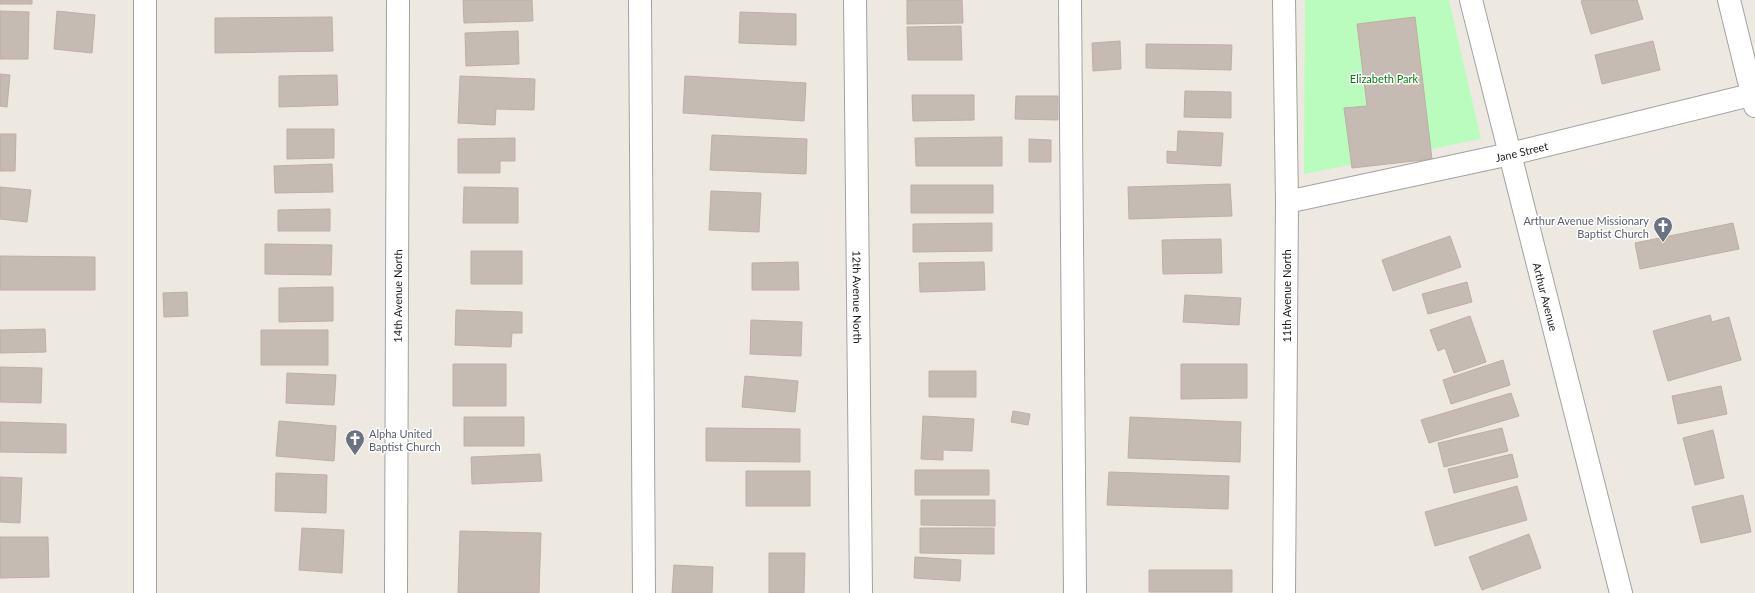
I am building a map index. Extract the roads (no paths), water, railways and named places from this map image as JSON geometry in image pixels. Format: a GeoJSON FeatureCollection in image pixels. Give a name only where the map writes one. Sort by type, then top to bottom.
{"type":"FeatureCollection","features":[{"type":"Feature","properties":{"kind":"street"},"geometry":{"type":"LineString","coordinates":[[145,0],[145,593]]}},
{"type":"Feature","properties":{"kind":"street","name":"14th Avenue North"},"geometry":{"type":"LineString","coordinates":[[396,593],[398,0]]}},
{"type":"Feature","properties":{"kind":"street"},"geometry":{"type":"LineString","coordinates":[[640,0],[642,111],[644,593]]}},
{"type":"Feature","properties":{"kind":"street","name":"12th Avenue North"},"geometry":{"type":"LineString","coordinates":[[855,0],[861,593]]}},
{"type":"Feature","properties":{"kind":"street"},"geometry":{"type":"LineString","coordinates":[[1070,0],[1075,593]]}},
{"type":"Feature","properties":{"kind":"street","name":"11th Avenue North"},"geometry":{"type":"LineString","coordinates":[[1284,0],[1287,202],[1284,593]]}},
{"type":"Feature","properties":{"kind":"street","name":"Arthur Avenue"},"geometry":{"type":"LineString","coordinates":[[1471,0],[1621,593]]}},
{"type":"Feature","properties":{"kind":"street"},"geometry":{"type":"LineString","coordinates":[[1729,0],[1754,98]]}},
{"type":"Feature","properties":{"kind":"street","name":"Jane Street"},"geometry":{"type":"LineString","coordinates":[[1287,202],[1510,154],[1754,98]]}},
{"type":"Feature","properties":{"kind":"place","name":"Arthur Avenue Missionary Baptist Church"},"geometry":{"type":"Point","coordinates":[1663,243]}},
{"type":"Feature","properties":{"kind":"place","name":"Alpha United Baptist Church"},"geometry":{"type":"Point","coordinates":[355,456]}},
{"type":"Feature","properties":{"kind":"park label","name":"Elizabeth Park"},"geometry":{"type":"Point","coordinates":[1384,78]}}]}
